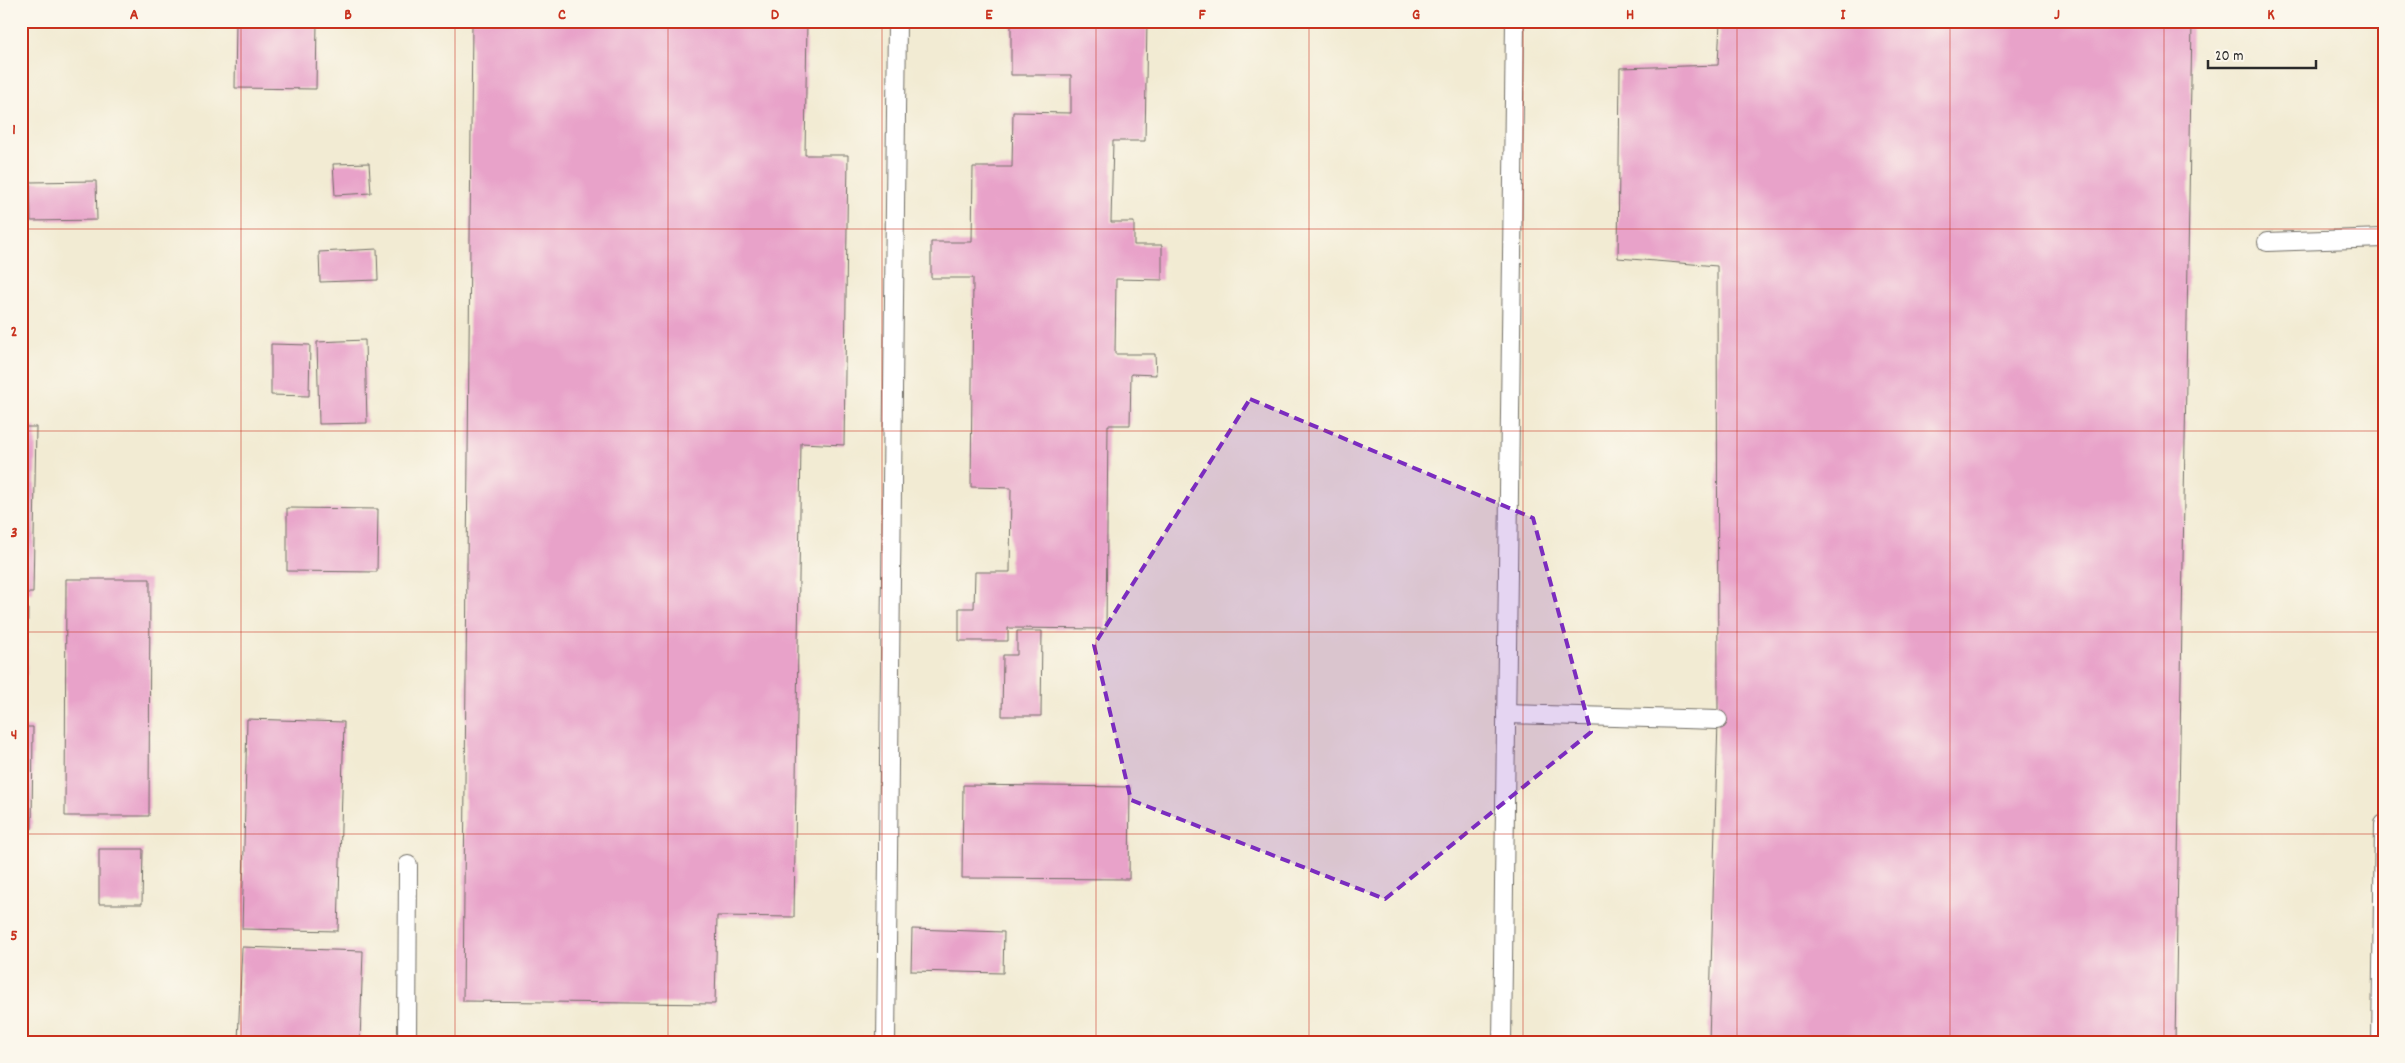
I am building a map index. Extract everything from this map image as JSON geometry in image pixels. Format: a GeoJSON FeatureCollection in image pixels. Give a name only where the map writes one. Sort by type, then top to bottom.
{"type":"FeatureCollection","features":[{"type":"Feature","properties":{"kind":"lane"},"geometry":{"type":"LineString","coordinates":[[886,1042],[897,21]]}},
{"type":"Feature","properties":{"kind":"lane"},"geometry":{"type":"LineString","coordinates":[[1502,1042],[1515,21]]}},
{"type":"Feature","properties":{"kind":"lane"},"geometry":{"type":"LineString","coordinates":[[2267,242],[2384,238]]}},
{"type":"Feature","properties":{"kind":"lane"},"geometry":{"type":"LineString","coordinates":[[1506,714],[1718,720]]}},
{"type":"Feature","properties":{"kind":"lane"},"geometry":{"type":"LineString","coordinates":[[2381,1042],[2384,824]]}},
{"type":"Feature","properties":{"kind":"lane"},"geometry":{"type":"LineString","coordinates":[[407,1042],[408,865]]}},
{"type":"Feature","properties":{"kind":"highlighted area"},"geometry":{"type":"Polygon","coordinates":[[[1250,399],[1533,518],[1591,732],[1385,899],[1131,800],[1094,645],[1250,399]]]}},
{"type":"Feature","properties":{"kind":"building"},"geometry":{"type":"Polygon","coordinates":[[[236,21],[317,21],[316,89],[235,88],[236,21]]]}},
{"type":"Feature","properties":{"kind":"building"},"geometry":{"type":"Polygon","coordinates":[[[472,21],[807,21],[805,155],[848,155],[844,445],[801,443],[794,917],[717,916],[715,1004],[463,1001],[472,21]]]}},
{"type":"Feature","properties":{"kind":"building"},"geometry":{"type":"Polygon","coordinates":[[[1011,21],[1147,21],[1145,141],[1113,141],[1111,222],[1134,222],[1134,245],[1162,245],[1162,280],[1116,279],[1115,354],[1155,354],[1156,375],[1131,374],[1130,425],[1108,425],[1106,629],[1008,628],[1008,641],[959,641],[959,608],[974,608],[975,572],[1010,572],[1011,488],[971,487],[973,278],[931,278],[931,242],[972,242],[973,167],[1012,167],[1013,112],[1071,113],[1071,75],[1011,75],[1011,21]]]}},
{"type":"Feature","properties":{"kind":"building"},"geometry":{"type":"Polygon","coordinates":[[[1720,21],[2192,21],[2175,1042],[1709,1042],[1718,720],[1717,266],[1618,258],[1620,68],[1718,65],[1720,21]]]}},
{"type":"Feature","properties":{"kind":"building"},"geometry":{"type":"Polygon","coordinates":[[[369,163],[371,193],[335,195],[333,164],[369,163]]]}},
{"type":"Feature","properties":{"kind":"building"},"geometry":{"type":"Polygon","coordinates":[[[96,181],[97,220],[31,221],[30,182],[96,181]]]}},
{"type":"Feature","properties":{"kind":"building"},"geometry":{"type":"Polygon","coordinates":[[[377,249],[378,280],[320,282],[319,252],[377,249]]]}},
{"type":"Feature","properties":{"kind":"building"},"geometry":{"type":"Polygon","coordinates":[[[365,340],[367,423],[319,424],[317,342],[365,340]]]}},
{"type":"Feature","properties":{"kind":"building"},"geometry":{"type":"Polygon","coordinates":[[[271,344],[310,345],[309,396],[271,395],[271,344]]]}},
{"type":"Feature","properties":{"kind":"building"},"geometry":{"type":"Polygon","coordinates":[[[21,427],[36,427],[33,593],[21,593],[21,427]]]}},
{"type":"Feature","properties":{"kind":"building"},"geometry":{"type":"Polygon","coordinates":[[[287,508],[378,509],[377,572],[287,571],[287,508]]]}},
{"type":"Feature","properties":{"kind":"building"},"geometry":{"type":"Polygon","coordinates":[[[66,579],[150,579],[149,816],[65,816],[66,579]]]}},
{"type":"Feature","properties":{"kind":"building"},"geometry":{"type":"Polygon","coordinates":[[[21,608],[28,608],[27,675],[21,675],[21,608]]]}},
{"type":"Feature","properties":{"kind":"building"},"geometry":{"type":"Polygon","coordinates":[[[1017,631],[1042,631],[1041,716],[1002,716],[1003,655],[1017,655],[1017,631]]]}},
{"type":"Feature","properties":{"kind":"building"},"geometry":{"type":"Polygon","coordinates":[[[247,719],[344,722],[338,931],[242,929],[247,719]]]}},
{"type":"Feature","properties":{"kind":"building"},"geometry":{"type":"Polygon","coordinates":[[[21,727],[33,727],[32,829],[21,829],[21,727]]]}},
{"type":"Feature","properties":{"kind":"building"},"geometry":{"type":"Polygon","coordinates":[[[963,785],[1130,787],[1129,879],[962,878],[963,785]]]}},
{"type":"Feature","properties":{"kind":"building"},"geometry":{"type":"Polygon","coordinates":[[[99,849],[143,849],[142,904],[99,904],[99,849]]]}},
{"type":"Feature","properties":{"kind":"building"},"geometry":{"type":"Polygon","coordinates":[[[912,929],[1004,932],[1003,973],[911,971],[912,929]]]}},
{"type":"Feature","properties":{"kind":"building"},"geometry":{"type":"Polygon","coordinates":[[[242,947],[363,951],[360,1042],[238,1042],[242,947]]]}}]}
